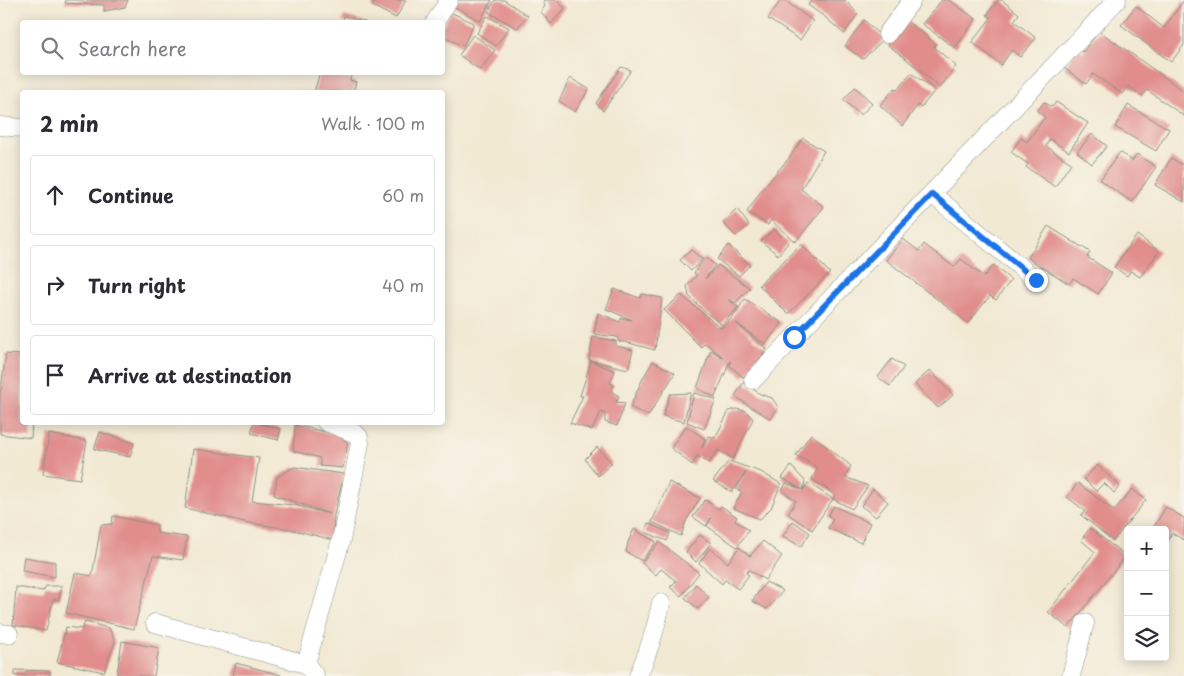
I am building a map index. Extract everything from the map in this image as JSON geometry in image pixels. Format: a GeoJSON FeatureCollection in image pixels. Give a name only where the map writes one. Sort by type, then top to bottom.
{"type":"FeatureCollection","features":[{"type":"Feature","properties":{"kind":"street"},"geometry":{"type":"LineString","coordinates":[[436,20],[449,0]]}},
{"type":"Feature","properties":{"kind":"street"},"geometry":{"type":"LineString","coordinates":[[888,34],[912,0]]}},
{"type":"Feature","properties":{"kind":"street"},"geometry":{"type":"LineString","coordinates":[[753,380],[1117,0]]}},
{"type":"Feature","properties":{"kind":"street"},"geometry":{"type":"LineString","coordinates":[[0,126],[20,128]]}},
{"type":"Feature","properties":{"kind":"street"},"geometry":{"type":"LineString","coordinates":[[932,194],[1036,280]]}},
{"type":"Feature","properties":{"kind":"street"},"geometry":{"type":"LineString","coordinates":[[155,623],[310,670],[341,540],[360,443],[359,437],[356,434],[334,425]]}},
{"type":"Feature","properties":{"kind":"street"},"geometry":{"type":"LineString","coordinates":[[638,676],[656,630],[661,602]]}},
{"type":"Feature","properties":{"kind":"street"},"geometry":{"type":"LineString","coordinates":[[1070,676],[1084,623]]}},
{"type":"Feature","properties":{"kind":"building"},"geometry":{"type":"Polygon","coordinates":[[[66,0],[128,0],[125,7],[104,11],[104,5],[65,3],[66,0]]]}},
{"type":"Feature","properties":{"kind":"building"},"geometry":{"type":"Polygon","coordinates":[[[376,0],[406,0],[396,18],[372,6],[376,0]]]}},
{"type":"Feature","properties":{"kind":"building"},"geometry":{"type":"Polygon","coordinates":[[[457,0],[492,0],[480,21],[453,6],[457,0]]]}},
{"type":"Feature","properties":{"kind":"building"},"geometry":{"type":"Polygon","coordinates":[[[495,0],[504,0],[528,16],[517,28],[488,12],[495,0]]]}},
{"type":"Feature","properties":{"kind":"building"},"geometry":{"type":"Polygon","coordinates":[[[544,0],[556,0],[565,8],[551,24],[541,12],[545,6],[544,0]]]}},
{"type":"Feature","properties":{"kind":"building"},"geometry":{"type":"Polygon","coordinates":[[[781,0],[784,0],[813,21],[800,40],[768,19],[781,0]]]}},
{"type":"Feature","properties":{"kind":"building"},"geometry":{"type":"Polygon","coordinates":[[[812,0],[845,0],[858,14],[844,34],[808,5],[812,0]]]}},
{"type":"Feature","properties":{"kind":"building"},"geometry":{"type":"Polygon","coordinates":[[[942,0],[949,0],[976,19],[955,48],[922,24],[942,0]]]}},
{"type":"Feature","properties":{"kind":"building"},"geometry":{"type":"Polygon","coordinates":[[[998,0],[1002,0],[1019,14],[1014,21],[1036,38],[1020,57],[1012,50],[1001,65],[972,42],[991,18],[987,15],[998,0]]]}},
{"type":"Feature","properties":{"kind":"building"},"geometry":{"type":"Polygon","coordinates":[[[1184,0],[1184,45],[1171,62],[1121,25],[1136,6],[1164,28],[1184,0]]]}},
{"type":"Feature","properties":{"kind":"building"},"geometry":{"type":"Polygon","coordinates":[[[450,12],[474,23],[463,46],[445,37],[445,21],[450,12]]]}},
{"type":"Feature","properties":{"kind":"building"},"geometry":{"type":"Polygon","coordinates":[[[344,16],[358,20],[343,20],[344,16]]]}},
{"type":"Feature","properties":{"kind":"building"},"geometry":{"type":"Polygon","coordinates":[[[487,16],[509,28],[496,46],[477,33],[487,16]]]}},
{"type":"Feature","properties":{"kind":"building"},"geometry":{"type":"Polygon","coordinates":[[[864,20],[884,39],[863,59],[845,46],[864,20]]]}},
{"type":"Feature","properties":{"kind":"building"},"geometry":{"type":"Polygon","coordinates":[[[907,21],[936,44],[934,47],[956,66],[940,88],[888,45],[907,21]]]}},
{"type":"Feature","properties":{"kind":"building"},"geometry":{"type":"Polygon","coordinates":[[[1099,31],[1184,91],[1184,116],[1147,90],[1142,96],[1128,86],[1122,94],[1093,74],[1086,84],[1064,68],[1078,48],[1083,52],[1099,31]]]}},
{"type":"Feature","properties":{"kind":"building"},"geometry":{"type":"Polygon","coordinates":[[[473,35],[495,50],[480,70],[459,55],[473,35]]]}},
{"type":"Feature","properties":{"kind":"building"},"geometry":{"type":"Polygon","coordinates":[[[621,67],[631,70],[603,111],[596,103],[621,67]]]}},
{"type":"Feature","properties":{"kind":"building"},"geometry":{"type":"Polygon","coordinates":[[[911,73],[935,90],[921,108],[918,105],[902,126],[880,105],[895,88],[897,90],[911,73]]]}},
{"type":"Feature","properties":{"kind":"building"},"geometry":{"type":"Polygon","coordinates":[[[319,75],[351,75],[350,80],[356,82],[354,90],[315,90],[319,75]]]}},
{"type":"Feature","properties":{"kind":"building"},"geometry":{"type":"Polygon","coordinates":[[[570,78],[589,89],[575,112],[559,101],[570,78]]]}},
{"type":"Feature","properties":{"kind":"building"},"geometry":{"type":"Polygon","coordinates":[[[855,87],[872,103],[861,115],[843,100],[855,87]]]}},
{"type":"Feature","properties":{"kind":"building"},"geometry":{"type":"Polygon","coordinates":[[[1044,102],[1052,107],[1056,102],[1088,123],[1069,152],[1050,139],[1046,146],[1071,163],[1055,187],[1026,167],[1028,164],[1011,152],[1021,138],[1027,142],[1045,117],[1037,111],[1044,102]]]}},
{"type":"Feature","properties":{"kind":"building"},"geometry":{"type":"Polygon","coordinates":[[[1128,105],[1169,129],[1156,151],[1115,127],[1128,105]]]}},
{"type":"Feature","properties":{"kind":"building"},"geometry":{"type":"Polygon","coordinates":[[[1092,134],[1107,146],[1092,164],[1077,152],[1092,134]]]}},
{"type":"Feature","properties":{"kind":"building"},"geometry":{"type":"Polygon","coordinates":[[[803,138],[824,151],[801,189],[824,207],[795,242],[771,220],[768,225],[747,212],[763,188],[789,158],[803,138]]]}},
{"type":"Feature","properties":{"kind":"building"},"geometry":{"type":"Polygon","coordinates":[[[1120,152],[1132,161],[1137,154],[1156,167],[1132,202],[1100,180],[1120,152]]]}},
{"type":"Feature","properties":{"kind":"building"},"geometry":{"type":"Polygon","coordinates":[[[1171,158],[1184,166],[1184,202],[1155,185],[1171,158]]]}},
{"type":"Feature","properties":{"kind":"building"},"geometry":{"type":"Polygon","coordinates":[[[737,209],[749,225],[736,236],[723,223],[737,209]]]}},
{"type":"Feature","properties":{"kind":"building"},"geometry":{"type":"Polygon","coordinates":[[[1048,226],[1090,252],[1087,257],[1112,273],[1098,294],[1073,278],[1069,284],[1028,258],[1048,226]]]}},
{"type":"Feature","properties":{"kind":"building"},"geometry":{"type":"Polygon","coordinates":[[[774,229],[788,243],[778,255],[761,241],[774,229]]]}},
{"type":"Feature","properties":{"kind":"building"},"geometry":{"type":"Polygon","coordinates":[[[1137,235],[1159,251],[1140,277],[1131,271],[1127,276],[1114,267],[1137,235]]]}},
{"type":"Feature","properties":{"kind":"building"},"geometry":{"type":"Polygon","coordinates":[[[903,239],[919,251],[924,244],[954,267],[961,259],[984,277],[993,265],[1011,280],[996,300],[990,296],[968,323],[886,260],[903,239]]]}},
{"type":"Feature","properties":{"kind":"building"},"geometry":{"type":"Polygon","coordinates":[[[801,244],[830,273],[788,314],[759,285],[801,244]]]}},
{"type":"Feature","properties":{"kind":"building"},"geometry":{"type":"Polygon","coordinates":[[[728,245],[750,265],[739,276],[717,259],[728,245]]]}},
{"type":"Feature","properties":{"kind":"building"},"geometry":{"type":"Polygon","coordinates":[[[691,250],[702,259],[691,271],[680,260],[691,250]]]}},
{"type":"Feature","properties":{"kind":"building"},"geometry":{"type":"Polygon","coordinates":[[[705,257],[715,265],[705,279],[718,265],[750,288],[735,303],[728,299],[738,307],[722,325],[689,296],[687,286],[697,275],[694,273],[705,257]]]}},
{"type":"Feature","properties":{"kind":"building"},"geometry":{"type":"Polygon","coordinates":[[[614,289],[640,298],[642,294],[662,298],[655,350],[619,342],[617,337],[594,334],[598,313],[620,322],[621,318],[632,320],[606,309],[614,289]]]}},
{"type":"Feature","properties":{"kind":"building"},"geometry":{"type":"Polygon","coordinates":[[[681,295],[721,328],[731,319],[745,299],[782,323],[765,344],[736,323],[767,349],[756,365],[743,377],[730,366],[730,361],[715,397],[697,388],[711,350],[724,358],[705,343],[701,347],[664,310],[681,295]]]}},
{"type":"Feature","properties":{"kind":"building"},"geometry":{"type":"Polygon","coordinates":[[[593,337],[616,341],[616,346],[633,350],[628,369],[589,360],[593,337]]]}},
{"type":"Feature","properties":{"kind":"building"},"geometry":{"type":"Polygon","coordinates":[[[6,354],[20,355],[20,425],[32,425],[31,438],[0,434],[0,394],[6,354]]]}},
{"type":"Feature","properties":{"kind":"building"},"geometry":{"type":"Polygon","coordinates":[[[892,359],[904,367],[890,386],[878,377],[892,359]]]}},
{"type":"Feature","properties":{"kind":"building"},"geometry":{"type":"Polygon","coordinates":[[[591,361],[615,371],[610,383],[614,385],[611,391],[619,396],[616,402],[625,403],[617,426],[605,422],[605,414],[601,412],[592,430],[570,423],[583,396],[580,396],[591,361]]]}},
{"type":"Feature","properties":{"kind":"building"},"geometry":{"type":"Polygon","coordinates":[[[653,361],[675,373],[648,416],[630,407],[653,361]]]}},
{"type":"Feature","properties":{"kind":"building"},"geometry":{"type":"Polygon","coordinates":[[[930,370],[953,395],[938,408],[915,384],[930,370]]]}},
{"type":"Feature","properties":{"kind":"building"},"geometry":{"type":"Polygon","coordinates":[[[744,382],[760,394],[772,398],[778,407],[771,419],[735,396],[744,382]]]}},
{"type":"Feature","properties":{"kind":"building"},"geometry":{"type":"Polygon","coordinates":[[[691,393],[684,422],[663,416],[670,394],[691,393]]]}},
{"type":"Feature","properties":{"kind":"building"},"geometry":{"type":"Polygon","coordinates":[[[694,393],[716,399],[704,429],[687,422],[694,393]]]}},
{"type":"Feature","properties":{"kind":"building"},"geometry":{"type":"Polygon","coordinates":[[[736,409],[746,411],[753,419],[733,459],[718,450],[709,463],[697,456],[692,465],[671,448],[686,426],[705,439],[702,448],[709,436],[715,438],[729,411],[736,409]]]}},
{"type":"Feature","properties":{"kind":"building"},"geometry":{"type":"Polygon","coordinates":[[[253,425],[266,425],[281,429],[278,440],[251,433],[253,425]]]}},
{"type":"Feature","properties":{"kind":"building"},"geometry":{"type":"Polygon","coordinates":[[[295,425],[339,435],[348,443],[343,468],[320,466],[320,458],[293,451],[295,425]]]}},
{"type":"Feature","properties":{"kind":"building"},"geometry":{"type":"Polygon","coordinates":[[[100,432],[134,443],[130,457],[94,449],[100,432]]]}},
{"type":"Feature","properties":{"kind":"building"},"geometry":{"type":"Polygon","coordinates":[[[49,434],[87,441],[80,479],[43,474],[49,434]]]}},
{"type":"Feature","properties":{"kind":"building"},"geometry":{"type":"Polygon","coordinates":[[[811,434],[851,466],[845,477],[868,486],[852,509],[833,499],[835,495],[812,479],[818,468],[796,455],[811,434]]]}},
{"type":"Feature","properties":{"kind":"building"},"geometry":{"type":"Polygon","coordinates":[[[597,447],[612,463],[598,476],[585,459],[597,447]]]}},
{"type":"Feature","properties":{"kind":"building"},"geometry":{"type":"Polygon","coordinates":[[[193,449],[259,458],[252,501],[294,505],[330,514],[274,495],[277,477],[294,467],[344,474],[334,515],[333,540],[290,529],[249,523],[185,508],[193,449]]]}},
{"type":"Feature","properties":{"kind":"building"},"geometry":{"type":"Polygon","coordinates":[[[729,461],[761,472],[781,484],[771,508],[760,519],[733,508],[742,492],[736,489],[746,472],[732,492],[713,481],[729,461]]]}},
{"type":"Feature","properties":{"kind":"building"},"geometry":{"type":"Polygon","coordinates":[[[1097,465],[1120,486],[1114,493],[1104,483],[1096,491],[1084,479],[1097,465]]]}},
{"type":"Feature","properties":{"kind":"building"},"geometry":{"type":"Polygon","coordinates":[[[791,466],[805,481],[803,490],[782,478],[791,466]]]}},
{"type":"Feature","properties":{"kind":"building"},"geometry":{"type":"Polygon","coordinates":[[[669,482],[700,498],[686,521],[681,536],[652,522],[669,482]]]}},
{"type":"Feature","properties":{"kind":"building"},"geometry":{"type":"Polygon","coordinates":[[[786,483],[803,490],[808,483],[833,499],[812,530],[788,514],[796,501],[782,491],[786,483]]]}},
{"type":"Feature","properties":{"kind":"building"},"geometry":{"type":"Polygon","coordinates":[[[1078,483],[1114,511],[1132,489],[1146,500],[1113,541],[1081,515],[1085,511],[1067,497],[1078,483]]]}},
{"type":"Feature","properties":{"kind":"building"},"geometry":{"type":"Polygon","coordinates":[[[873,489],[888,502],[876,517],[861,506],[873,489]]]}},
{"type":"Feature","properties":{"kind":"building"},"geometry":{"type":"Polygon","coordinates":[[[705,500],[719,509],[721,506],[737,517],[735,520],[749,530],[737,547],[707,526],[711,518],[706,526],[693,517],[705,500]]]}},
{"type":"Feature","properties":{"kind":"building"},"geometry":{"type":"Polygon","coordinates":[[[834,506],[870,523],[861,543],[828,528],[833,519],[828,516],[834,506]]]}},
{"type":"Feature","properties":{"kind":"building"},"geometry":{"type":"Polygon","coordinates":[[[1166,507],[1184,518],[1184,540],[1172,533],[1169,538],[1169,526],[1154,526],[1166,507]]]}},
{"type":"Feature","properties":{"kind":"building"},"geometry":{"type":"Polygon","coordinates":[[[113,516],[157,525],[157,533],[187,537],[183,560],[153,556],[134,629],[66,613],[75,573],[92,576],[101,525],[112,524],[113,516]]]}},
{"type":"Feature","properties":{"kind":"building"},"geometry":{"type":"Polygon","coordinates":[[[793,521],[810,533],[801,547],[783,536],[793,521]]]}},
{"type":"Feature","properties":{"kind":"building"},"geometry":{"type":"Polygon","coordinates":[[[648,523],[670,533],[667,541],[645,532],[648,523]]]}},
{"type":"Feature","properties":{"kind":"building"},"geometry":{"type":"Polygon","coordinates":[[[1090,528],[1124,554],[1124,558],[1068,628],[1048,612],[1095,552],[1081,540],[1090,528]]]}},
{"type":"Feature","properties":{"kind":"building"},"geometry":{"type":"Polygon","coordinates":[[[634,529],[656,542],[642,561],[626,552],[634,529]]]}},
{"type":"Feature","properties":{"kind":"building"},"geometry":{"type":"Polygon","coordinates":[[[700,535],[711,543],[696,562],[686,552],[700,535]]]}},
{"type":"Feature","properties":{"kind":"building"},"geometry":{"type":"Polygon","coordinates":[[[763,541],[782,556],[765,580],[749,570],[746,573],[749,575],[738,589],[725,580],[722,584],[699,563],[710,548],[728,563],[739,547],[750,556],[763,541]]]}},
{"type":"Feature","properties":{"kind":"building"},"geometry":{"type":"Polygon","coordinates":[[[659,542],[699,573],[681,596],[670,587],[676,581],[661,569],[656,575],[642,563],[659,542]]]}},
{"type":"Feature","properties":{"kind":"building"},"geometry":{"type":"Polygon","coordinates":[[[24,557],[55,562],[55,577],[22,571],[24,557]]]}},
{"type":"Feature","properties":{"kind":"building"},"geometry":{"type":"Polygon","coordinates":[[[766,582],[783,591],[767,609],[752,601],[766,582]]]}},
{"type":"Feature","properties":{"kind":"building"},"geometry":{"type":"Polygon","coordinates":[[[696,584],[709,597],[698,609],[685,598],[696,584]]]}},
{"type":"Feature","properties":{"kind":"building"},"geometry":{"type":"Polygon","coordinates":[[[46,586],[62,586],[59,599],[53,600],[46,631],[13,625],[16,587],[43,591],[46,586]]]}},
{"type":"Feature","properties":{"kind":"building"},"geometry":{"type":"Polygon","coordinates":[[[85,622],[109,628],[115,642],[104,672],[57,662],[66,627],[82,629],[85,622]]]}},
{"type":"Feature","properties":{"kind":"building"},"geometry":{"type":"Polygon","coordinates":[[[122,641],[159,648],[154,676],[117,674],[122,641]]]}},
{"type":"Feature","properties":{"kind":"building"},"geometry":{"type":"Polygon","coordinates":[[[236,663],[281,675],[281,676],[233,676],[236,663]]]}},
{"type":"Feature","properties":{"kind":"building"},"geometry":{"type":"Polygon","coordinates":[[[15,670],[50,671],[50,676],[15,676],[15,670]]]}},
{"type":"Feature","properties":{"kind":"route"},"geometry":{"type":"LineString","coordinates":[[794,337],[932,194],[1036,280]]}}]}
